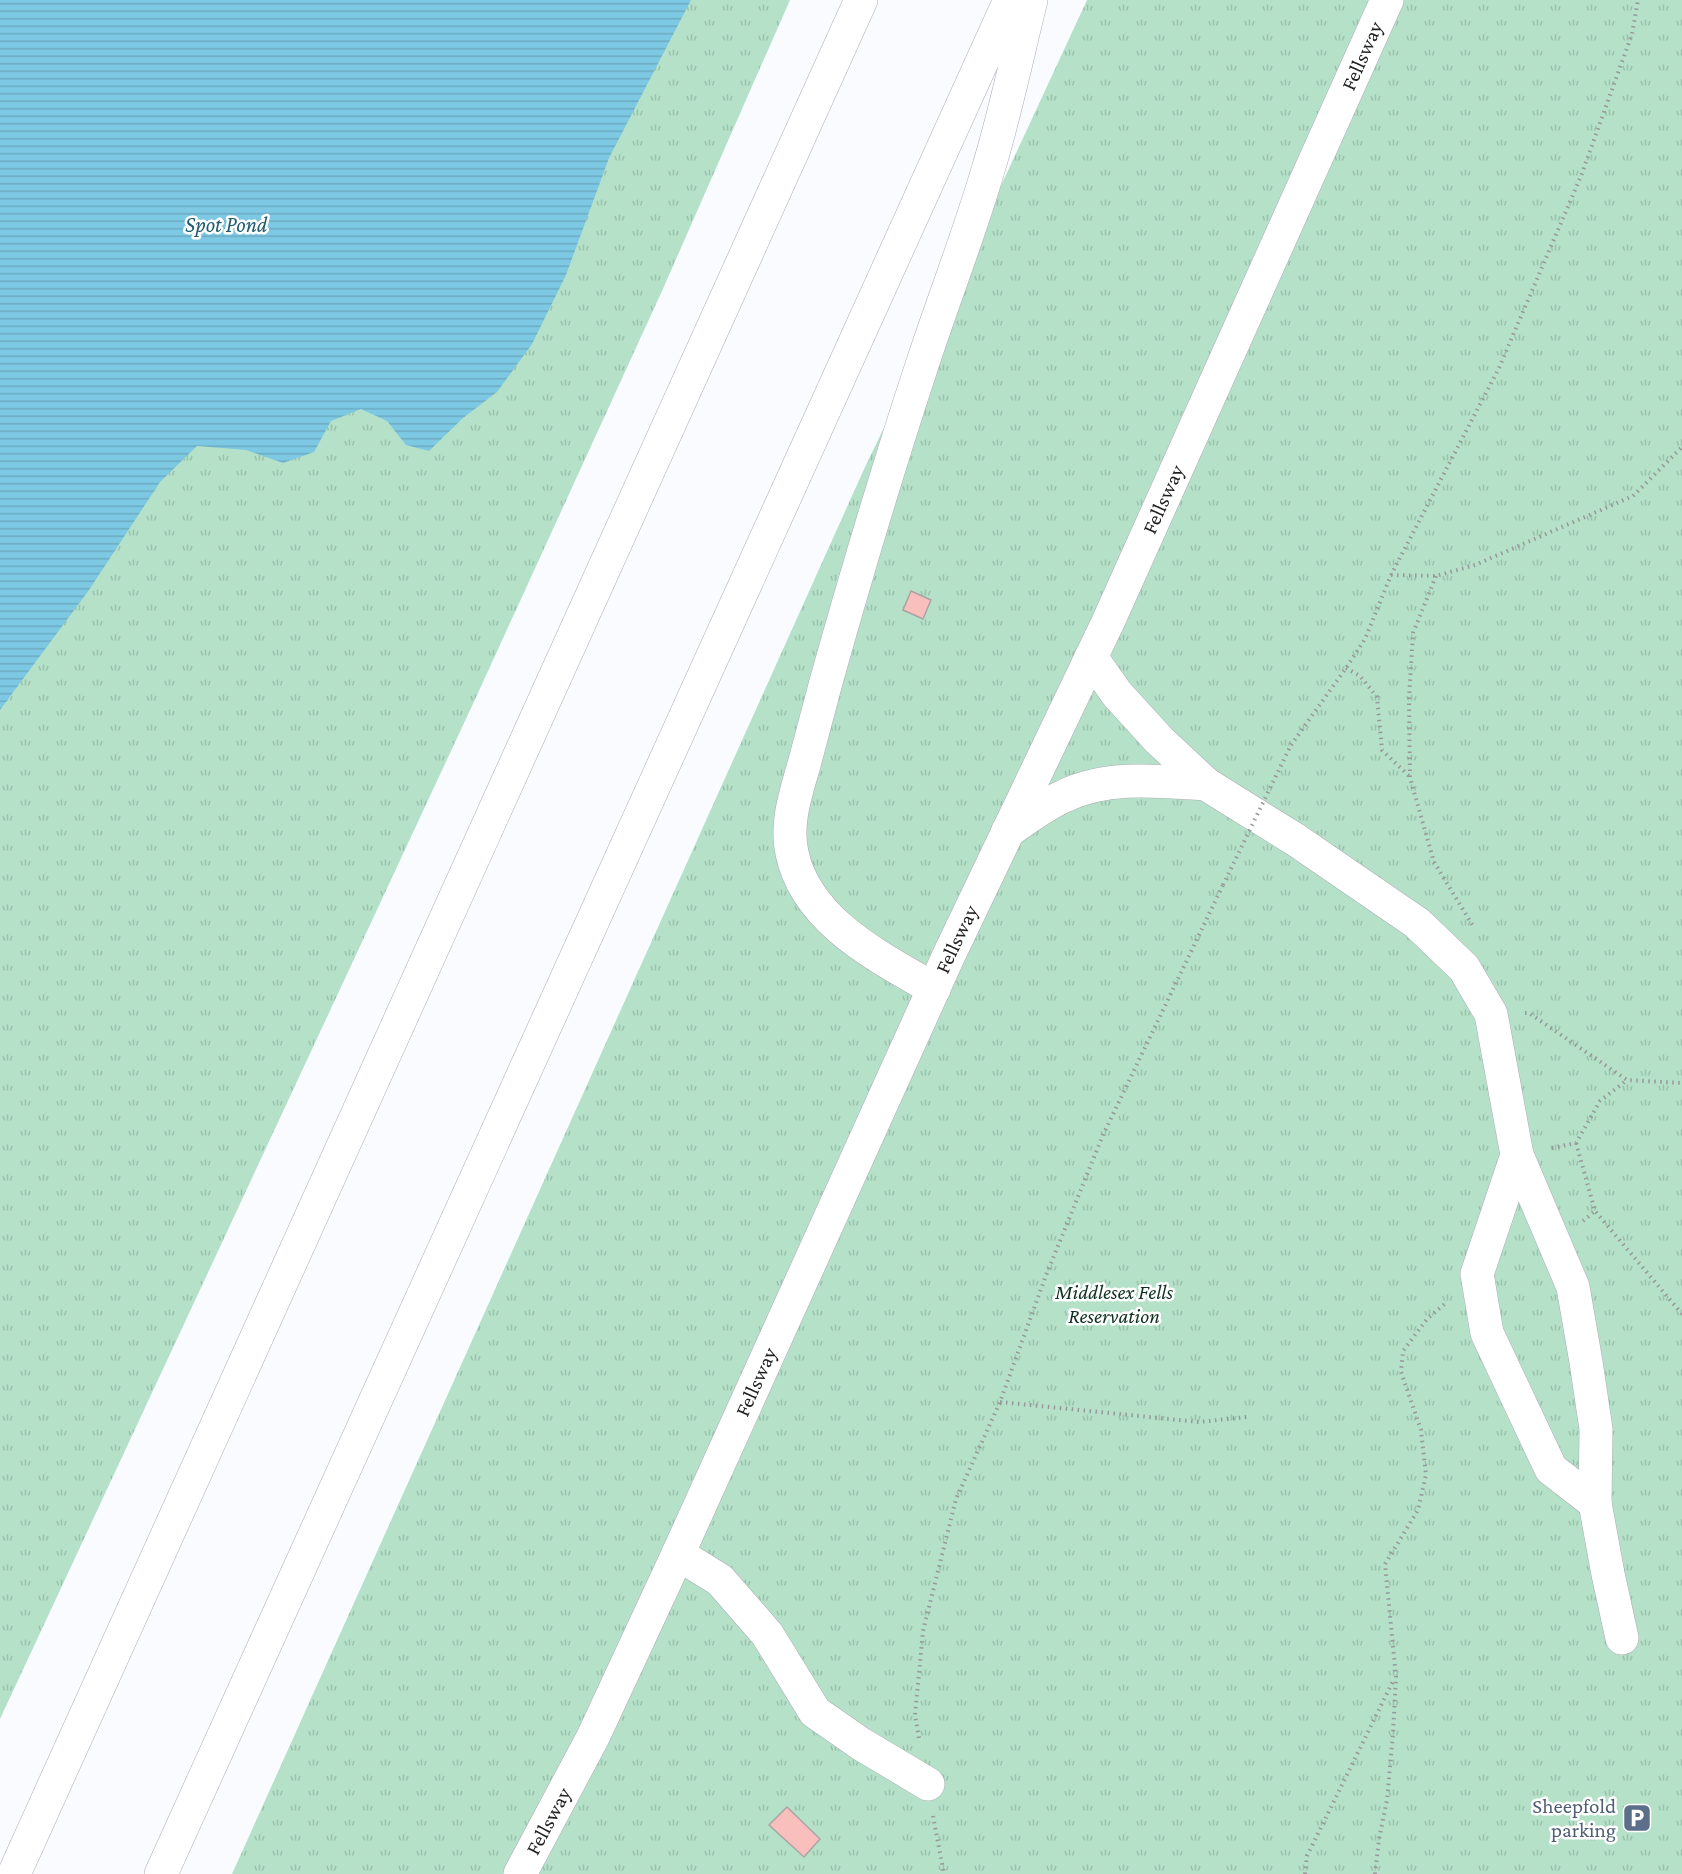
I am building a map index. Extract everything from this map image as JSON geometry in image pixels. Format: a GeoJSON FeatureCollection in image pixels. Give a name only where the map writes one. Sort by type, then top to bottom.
{"type":"FeatureCollection","features":[{"type":"Feature","properties":{"kind":"main road"},"geometry":{"type":"LineString","coordinates":[[14,1874],[861,0]]}},
{"type":"Feature","properties":{"kind":"main road"},"geometry":{"type":"LineString","coordinates":[[161,1874],[1010,0]]}},
{"type":"Feature","properties":{"kind":"main road"},"geometry":{"type":"LineString","coordinates":[[934,989],[864,946],[820,907],[807,891],[798,872],[789,832],[798,789],[868,536],[988,170],[1031,0]]}},
{"type":"Feature","properties":{"kind":"main road","name":"Fellsway"},"geometry":{"type":"LineString","coordinates":[[520,1874],[593,1737],[678,1554],[934,989],[1091,657],[1387,0]]}},
{"type":"Feature","properties":{"kind":"main road"},"geometry":{"type":"LineString","coordinates":[[1091,657],[1117,694],[1206,784],[1296,840],[1417,923],[1464,968],[1491,1014],[1517,1155],[1573,1287],[1596,1429],[1594,1503],[1623,1638]]}},
{"type":"Feature","properties":{"kind":"main road"},"geometry":{"type":"LineString","coordinates":[[1008,831],[1063,796],[1086,788],[1131,781],[1206,784]]}},
{"type":"Feature","properties":{"kind":"main road"},"geometry":{"type":"LineString","coordinates":[[1517,1155],[1477,1274],[1487,1333],[1551,1469],[1594,1503]]}},
{"type":"Feature","properties":{"kind":"main road"},"geometry":{"type":"LineString","coordinates":[[678,1554],[720,1580],[767,1634],[814,1712],[927,1785]]}},
{"type":"Feature","properties":{"kind":"path"},"geometry":{"type":"LineString","coordinates":[[944,1874],[915,1715],[923,1630],[956,1499],[1000,1402],[1045,1278],[1103,1135],[1291,745],[1365,639],[1391,574],[1504,357],[1581,176],[1632,34],[1638,0]]}},
{"type":"Feature","properties":{"kind":"path"},"geometry":{"type":"LineString","coordinates":[[1391,574],[1436,576],[1475,565],[1633,496],[1682,447]]}},
{"type":"Feature","properties":{"kind":"path"},"geometry":{"type":"LineString","coordinates":[[1436,576],[1413,633],[1409,698],[1410,778],[1434,862],[1475,930]]}},
{"type":"Feature","properties":{"kind":"path"},"geometry":{"type":"LineString","coordinates":[[1346,668],[1360,676],[1377,697],[1382,750],[1410,778]]}},
{"type":"Feature","properties":{"kind":"path"},"geometry":{"type":"LineString","coordinates":[[1523,1004],[1529,1013],[1627,1080],[1682,1083]]}},
{"type":"Feature","properties":{"kind":"path"},"geometry":{"type":"LineString","coordinates":[[1627,1080],[1600,1101],[1576,1143],[1595,1211],[1682,1314]]}},
{"type":"Feature","properties":{"kind":"path"},"geometry":{"type":"LineString","coordinates":[[1375,1874],[1387,1800],[1396,1677],[1385,1564],[1418,1510],[1426,1475],[1421,1430],[1401,1372],[1403,1351],[1427,1319],[1477,1274]]}},
{"type":"Feature","properties":{"kind":"path"},"geometry":{"type":"LineString","coordinates":[[1000,1402],[1199,1422],[1247,1416]]}},
{"type":"Feature","properties":{"kind":"path"},"geometry":{"type":"LineString","coordinates":[[1305,1874],[1306,1856],[1396,1677]]}},
{"type":"Feature","properties":{"kind":"green space"},"geometry":{"type":"Polygon","coordinates":[[[0,0],[790,0],[662,291],[478,693],[0,1719],[0,0]]]}},
{"type":"Feature","properties":{"kind":"green space","name":"Middlesex Fells Reservation"},"geometry":{"type":"Polygon","coordinates":[[[1087,0],[1682,0],[1682,1874],[232,1874],[865,467],[1005,177],[1087,0]]]}},
{"type":"Feature","properties":{"kind":"water","name":"Spot Pond"},"geometry":{"type":"Polygon","coordinates":[[[0,0],[691,0],[609,158],[566,275],[532,344],[497,392],[463,418],[429,451],[406,445],[387,421],[361,409],[331,421],[314,452],[283,463],[246,450],[197,446],[160,482],[89,590],[0,710],[0,0]]]}},
{"type":"Feature","properties":{"kind":"building"},"geometry":{"type":"Polygon","coordinates":[[[911,591],[931,600],[923,619],[903,610],[911,591]]]}},
{"type":"Feature","properties":{"kind":"building"},"geometry":{"type":"Polygon","coordinates":[[[787,1807],[820,1839],[804,1857],[769,1825],[787,1807]]]}},
{"type":"Feature","properties":{"kind":"place","name":"Sheepfold parking"},"geometry":{"type":"Point","coordinates":[1637,1818]}}]}
